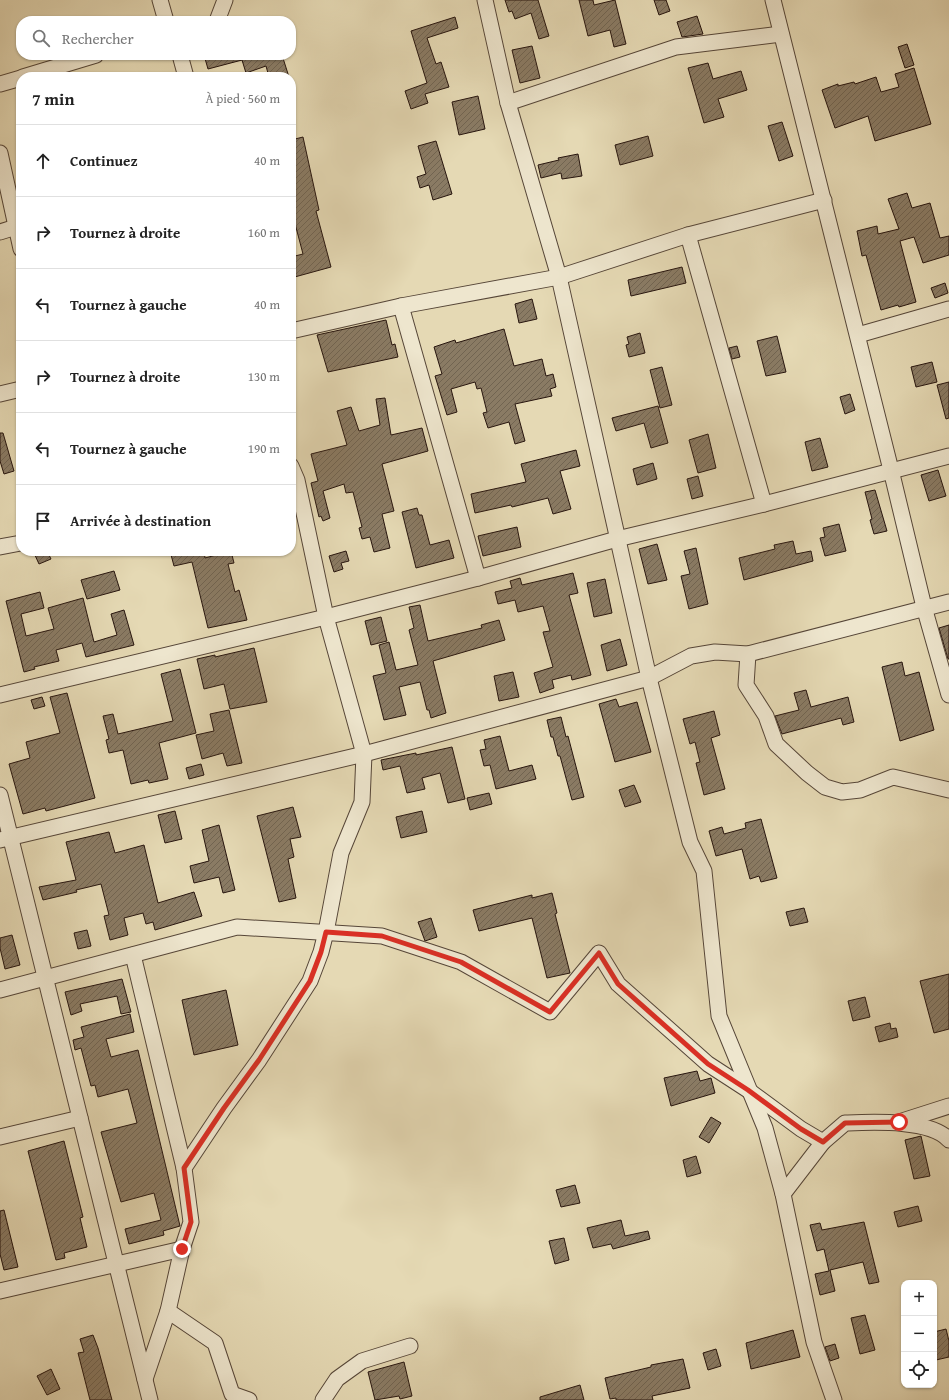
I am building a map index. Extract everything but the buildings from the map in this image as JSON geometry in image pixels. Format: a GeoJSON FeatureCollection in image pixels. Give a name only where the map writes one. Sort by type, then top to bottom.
{"type":"FeatureCollection","features":[{"type":"Feature","properties":{"kind":"street"},"geometry":{"type":"LineString","coordinates":[[160,0],[165,16]]}},
{"type":"Feature","properties":{"kind":"street"},"geometry":{"type":"LineString","coordinates":[[219,16],[225,0]]}},
{"type":"Feature","properties":{"kind":"street"},"geometry":{"type":"LineString","coordinates":[[485,0],[508,103],[559,277],[649,678],[690,842],[704,871],[719,1016],[748,1090],[765,1128],[783,1194],[814,1342],[834,1400]]}},
{"type":"Feature","properties":{"kind":"street"},"geometry":{"type":"LineString","coordinates":[[773,0],[858,335],[924,607],[949,695]]}},
{"type":"Feature","properties":{"kind":"street"},"geometry":{"type":"LineString","coordinates":[[508,103],[676,47],[781,34]]}},
{"type":"Feature","properties":{"kind":"street"},"geometry":{"type":"LineString","coordinates":[[39,72],[79,60]]}},
{"type":"Feature","properties":{"kind":"street"},"geometry":{"type":"LineString","coordinates":[[181,60],[185,72]]}},
{"type":"Feature","properties":{"kind":"street"},"geometry":{"type":"LineString","coordinates":[[0,84],[16,79]]}},
{"type":"Feature","properties":{"kind":"street"},"geometry":{"type":"LineString","coordinates":[[0,153],[16,227],[0,232]]}},
{"type":"Feature","properties":{"kind":"street"},"geometry":{"type":"LineString","coordinates":[[296,330],[401,306],[559,277],[688,235],[824,200]]}},
{"type":"Feature","properties":{"kind":"street"},"geometry":{"type":"LineString","coordinates":[[688,235],[764,504]]}},
{"type":"Feature","properties":{"kind":"street"},"geometry":{"type":"LineString","coordinates":[[401,306],[478,578]]}},
{"type":"Feature","properties":{"kind":"street"},"geometry":{"type":"LineString","coordinates":[[858,335],[949,309]]}},
{"type":"Feature","properties":{"kind":"street"},"geometry":{"type":"LineString","coordinates":[[0,394],[16,391]]}},
{"type":"Feature","properties":{"kind":"street"},"geometry":{"type":"LineString","coordinates":[[0,695],[326,617],[478,578],[617,539],[764,504],[949,456]]}},
{"type":"Feature","properties":{"kind":"street"},"geometry":{"type":"LineString","coordinates":[[184,1168],[224,1108],[259,1060],[310,981],[321,952],[326,932],[341,853],[362,802],[364,754],[326,617],[296,490]]}},
{"type":"Feature","properties":{"kind":"street"},"geometry":{"type":"LineString","coordinates":[[0,547],[16,544]]}},
{"type":"Feature","properties":{"kind":"street"},"geometry":{"type":"LineString","coordinates":[[5,838],[364,754],[649,678],[691,656],[715,652],[748,654],[924,607],[949,602]]}},
{"type":"Feature","properties":{"kind":"street"},"geometry":{"type":"LineString","coordinates":[[748,654],[746,686],[766,716],[776,744],[806,773],[825,787],[842,792],[860,790],[894,777],[949,790]]}},
{"type":"Feature","properties":{"kind":"street"},"geometry":{"type":"LineString","coordinates":[[0,795],[5,838],[44,978],[150,1400]]}},
{"type":"Feature","properties":{"kind":"street"},"geometry":{"type":"LineString","coordinates":[[0,990],[238,927],[382,936],[461,962],[550,1012],[599,953],[618,984],[708,1064],[748,1090],[801,1129],[823,1142]]}},
{"type":"Feature","properties":{"kind":"street"},"geometry":{"type":"LineString","coordinates":[[133,955],[184,1168],[191,1222],[182,1249],[168,1311],[145,1379]]}},
{"type":"Feature","properties":{"kind":"street"},"geometry":{"type":"LineString","coordinates":[[899,1122],[949,1106]]}},
{"type":"Feature","properties":{"kind":"street"},"geometry":{"type":"LineString","coordinates":[[0,1137],[80,1118]]}},
{"type":"Feature","properties":{"kind":"street"},"geometry":{"type":"LineString","coordinates":[[783,1194],[823,1142],[845,1123],[899,1122],[943,1133],[949,1140]]}},
{"type":"Feature","properties":{"kind":"street"},"geometry":{"type":"LineString","coordinates":[[0,1291],[182,1249]]}},
{"type":"Feature","properties":{"kind":"street"},"geometry":{"type":"LineString","coordinates":[[168,1311],[216,1343],[232,1394],[249,1400]]}},
{"type":"Feature","properties":{"kind":"street"},"geometry":{"type":"LineString","coordinates":[[323,1400],[337,1379],[362,1361],[410,1346]]}},
{"type":"Feature","properties":{"kind":"route"},"geometry":{"type":"LineString","coordinates":[[182,1249],[191,1222],[184,1168],[224,1108],[259,1060],[310,981],[321,952],[326,932],[382,936],[422,948],[461,962],[490,980],[550,1012],[599,953],[618,984],[708,1064],[748,1090],[801,1129],[823,1142],[845,1123],[899,1122]]}}]}
